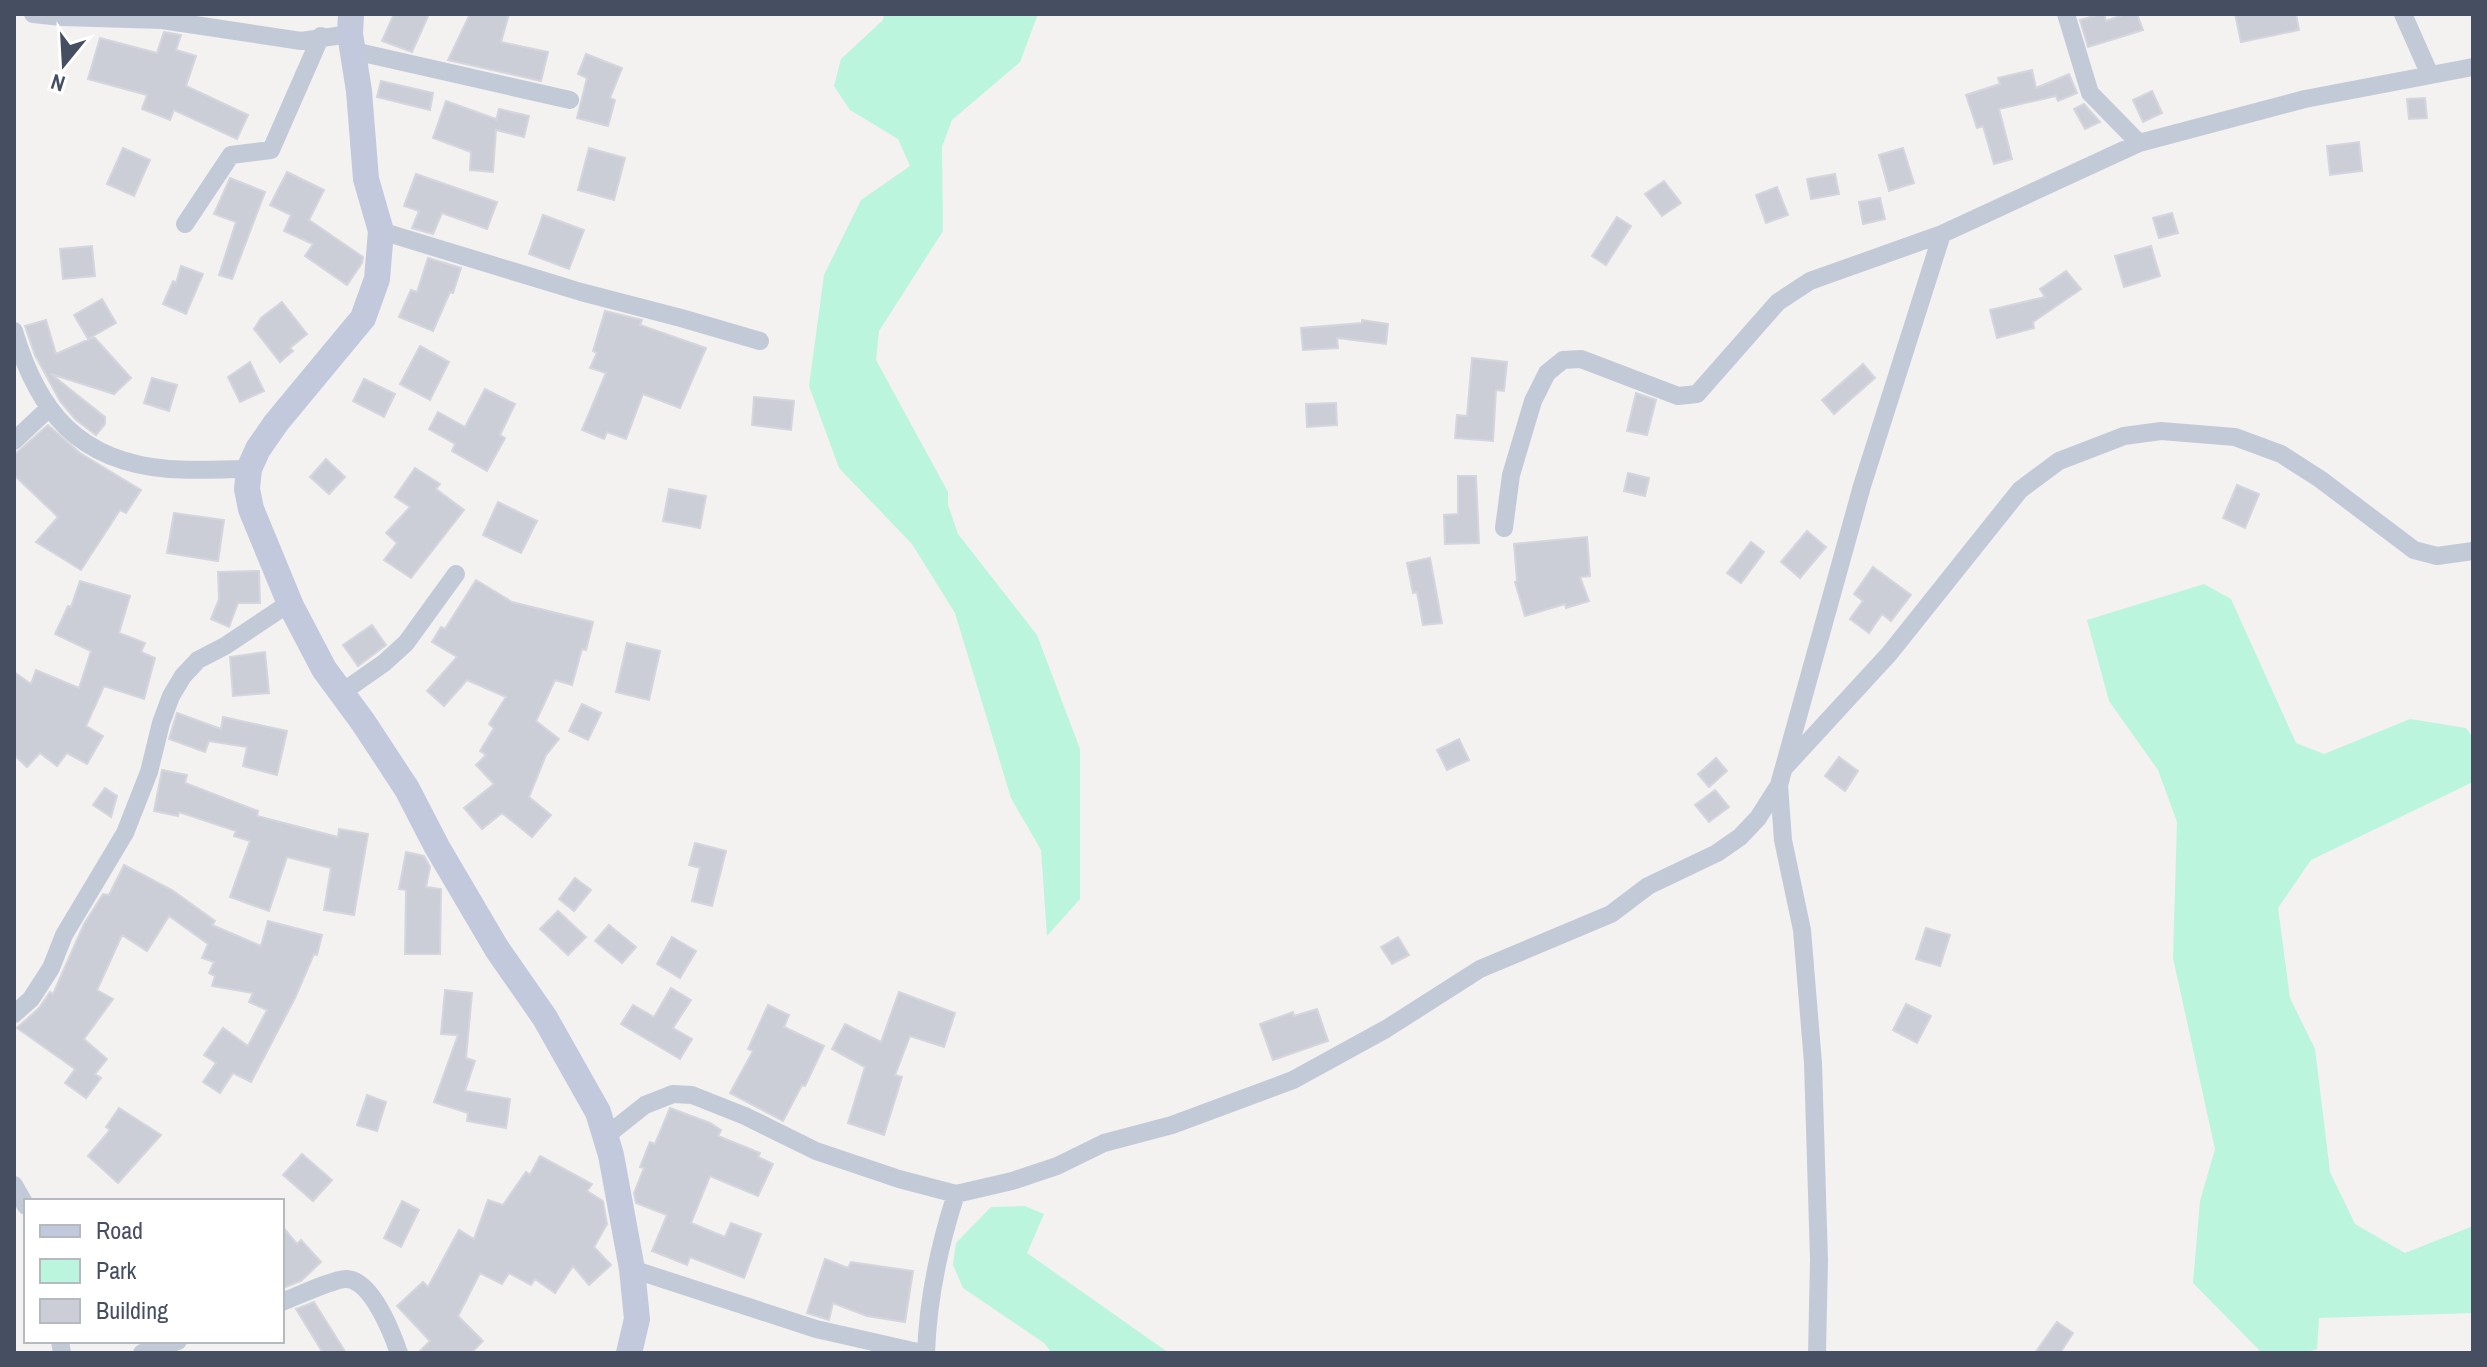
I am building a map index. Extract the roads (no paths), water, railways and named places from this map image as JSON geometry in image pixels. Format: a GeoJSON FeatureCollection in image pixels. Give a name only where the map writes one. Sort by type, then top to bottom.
{"type":"FeatureCollection","features":[{"type":"Feature","properties":{"kind":"street"},"geometry":{"type":"LineString","coordinates":[[33,14],[160,17],[301,41],[352,33],[570,100]]}},
{"type":"Feature","properties":{"kind":"street"},"geometry":{"type":"LineString","coordinates":[[2066,14],[2090,93],[2139,143]]}},
{"type":"Feature","properties":{"kind":"street"},"geometry":{"type":"LineString","coordinates":[[2403,14],[2430,75]]}},
{"type":"Feature","properties":{"kind":"street"},"geometry":{"type":"LineString","coordinates":[[352,33],[366,179],[381,231],[377,279],[363,318],[258,449],[249,469],[247,489],[251,509],[324,669],[407,789],[497,949],[545,1018],[598,1112],[606,1136],[632,1269],[637,1319],[629,1353]]}},
{"type":"Feature","properties":{"kind":"street"},"geometry":{"type":"LineString","coordinates":[[185,224],[231,155],[271,150],[321,36]]}},
{"type":"Feature","properties":{"kind":"street"},"geometry":{"type":"LineString","coordinates":[[1504,528],[1511,475],[1533,401],[1547,373],[1563,360],[1581,359],[1678,396],[1697,394],[1778,302],[1810,281],[1942,234],[2139,143],[2305,99],[2473,67]]}},
{"type":"Feature","properties":{"kind":"street"},"geometry":{"type":"LineString","coordinates":[[381,231],[581,292],[760,341]]}},
{"type":"Feature","properties":{"kind":"street"},"geometry":{"type":"LineString","coordinates":[[1817,1353],[1819,1260],[1813,1063],[1802,930],[1783,840],[1781,777],[1862,486],[1942,234]]}},
{"type":"Feature","properties":{"kind":"street"},"geometry":{"type":"LineString","coordinates":[[14,331],[25,368],[48,409],[71,433],[102,452],[133,463],[169,469],[249,469]]}},
{"type":"Feature","properties":{"kind":"street"},"geometry":{"type":"LineString","coordinates":[[14,441],[48,409]]}},
{"type":"Feature","properties":{"kind":"street"},"geometry":{"type":"LineString","coordinates":[[606,1136],[645,1105],[673,1094],[692,1095],[745,1116],[816,1151],[956,1194],[1012,1181],[1057,1166],[1104,1143],[1172,1125],[1293,1080],[1386,1029],[1480,969],[1611,914],[1648,886],[1717,853],[1740,837],[1758,818],[1781,777],[1889,654],[2020,490],[2059,461],[2124,436],[2161,431],[2235,437],[2281,454],[2320,479],[2414,550],[2437,556],[2473,551]]}},
{"type":"Feature","properties":{"kind":"street"},"geometry":{"type":"LineString","coordinates":[[341,693],[384,663],[406,643],[456,574]]}},
{"type":"Feature","properties":{"kind":"street"},"geometry":{"type":"LineString","coordinates":[[14,1014],[31,999],[51,968],[64,935],[125,833],[149,772],[161,723],[183,676],[198,660],[225,646],[291,602]]}},
{"type":"Feature","properties":{"kind":"street"},"geometry":{"type":"LineString","coordinates":[[14,1185],[24,1202]]}},
{"type":"Feature","properties":{"kind":"street"},"geometry":{"type":"LineString","coordinates":[[632,1269],[816,1329],[924,1353],[931,1293],[956,1194]]}},
{"type":"Feature","properties":{"kind":"street"},"geometry":{"type":"LineString","coordinates":[[284,1301],[345,1278],[360,1283],[392,1331],[399,1353]]}},
{"type":"Feature","properties":{"kind":"street"},"geometry":{"type":"LineString","coordinates":[[142,1353],[172,1343]]}}]}
